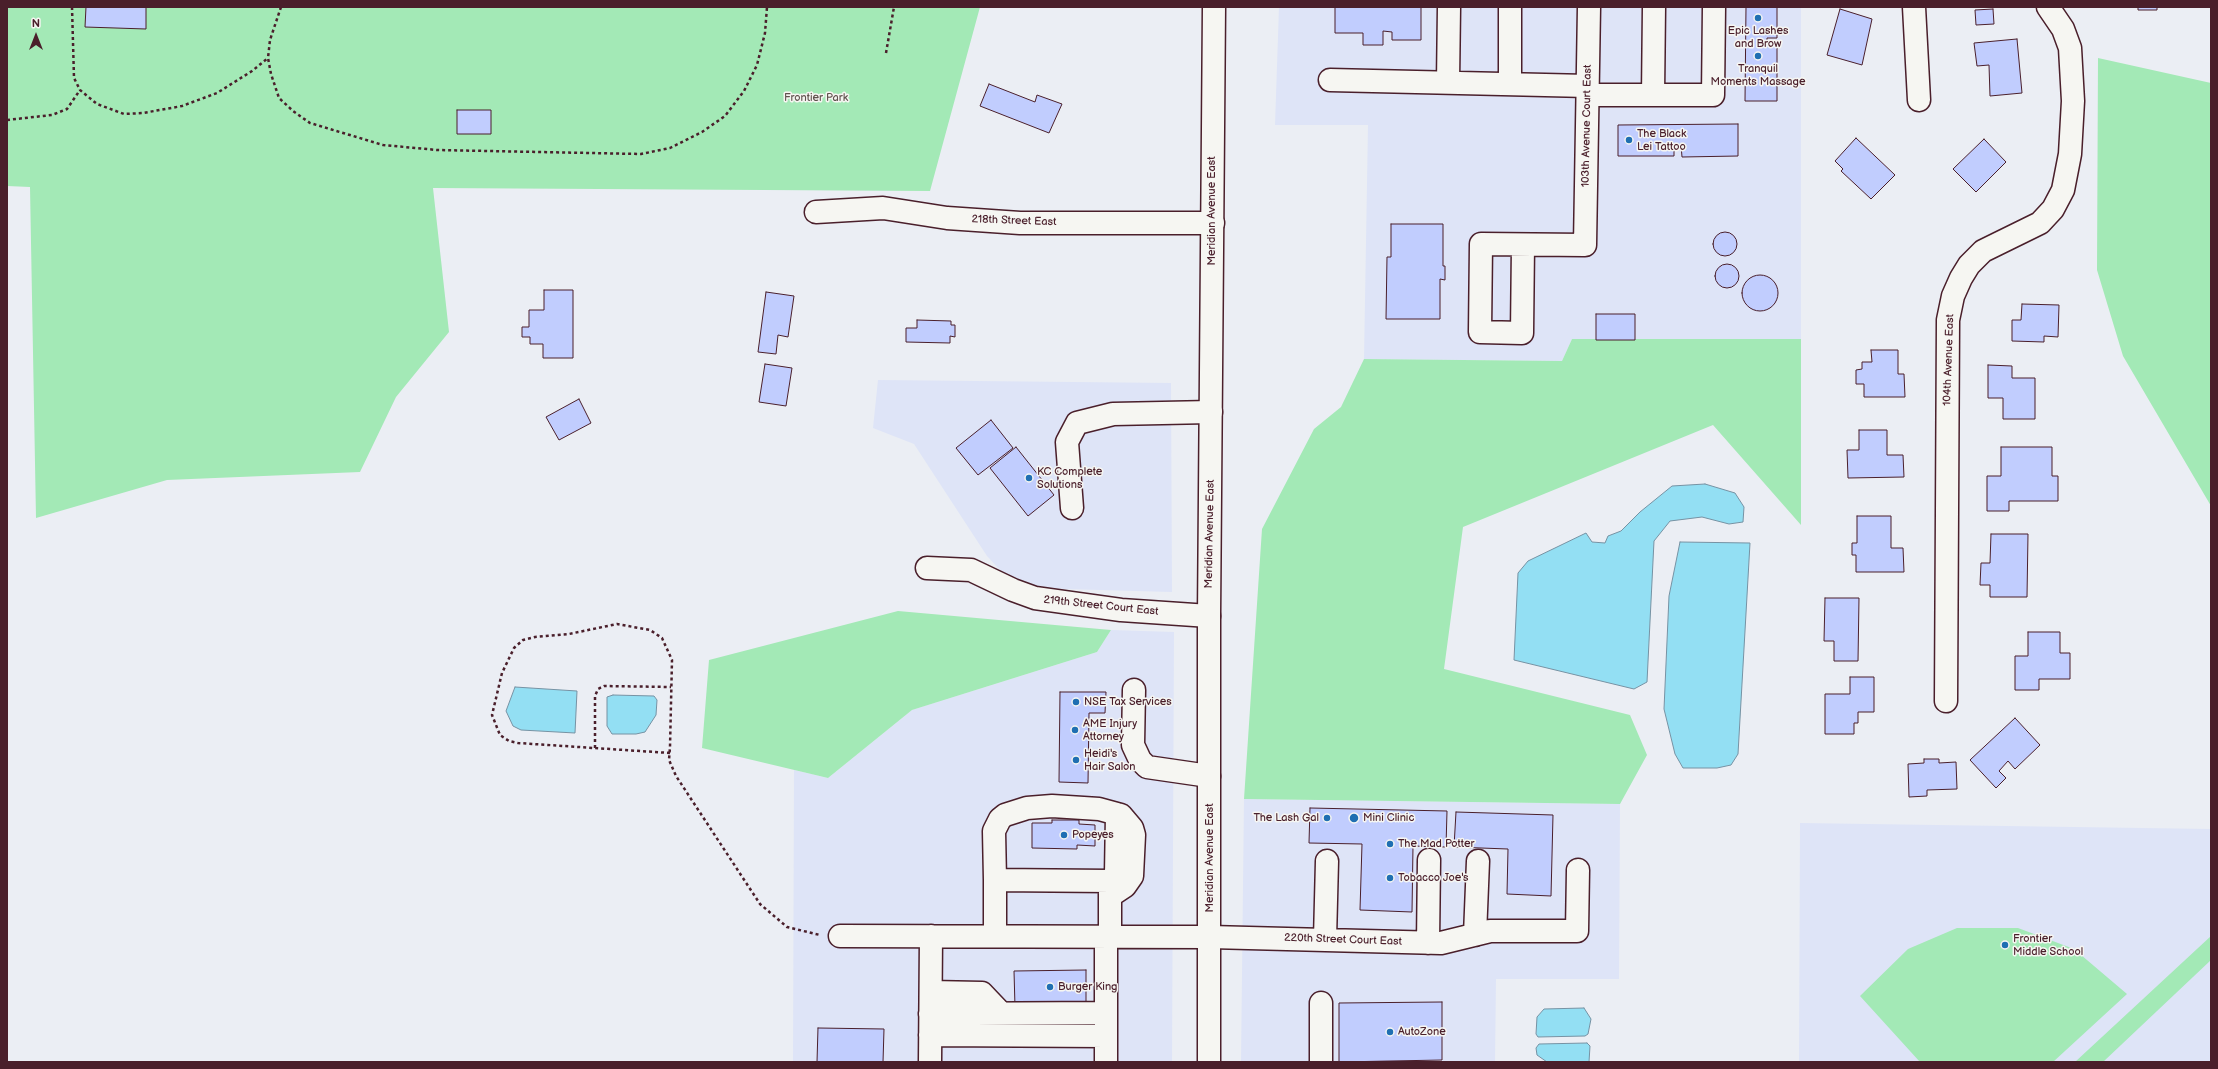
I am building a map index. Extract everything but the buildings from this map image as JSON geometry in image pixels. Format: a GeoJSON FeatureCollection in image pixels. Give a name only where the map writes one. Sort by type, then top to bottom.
{"type":"FeatureCollection","features":[{"type":"Feature","properties":{"kind":"street","name":"Meridian Avenue East"},"geometry":{"type":"LineString","coordinates":[[1209,1062],[1209,616],[1214,7]]}},
{"type":"Feature","properties":{"kind":"street"},"geometry":{"type":"LineString","coordinates":[[1448,82],[1449,7]]}},
{"type":"Feature","properties":{"kind":"street"},"geometry":{"type":"LineString","coordinates":[[1510,7],[1510,84]]}},
{"type":"Feature","properties":{"kind":"street","name":"103th Avenue Court East"},"geometry":{"type":"LineString","coordinates":[[1523,245],[1585,245],[1589,7]]}},
{"type":"Feature","properties":{"kind":"street"},"geometry":{"type":"LineString","coordinates":[[1653,95],[1654,7]]}},
{"type":"Feature","properties":{"kind":"street"},"geometry":{"type":"LineString","coordinates":[[1330,80],[1510,84],[1653,95],[1714,95],[1714,7]]}},
{"type":"Feature","properties":{"kind":"street"},"geometry":{"type":"LineString","coordinates":[[1914,7],[1919,100]]}},
{"type":"Feature","properties":{"kind":"street","name":"104th Avenue East"},"geometry":{"type":"LineString","coordinates":[[1946,701],[1948,320],[1953,296],[1969,265],[1983,251],[2040,223],[2053,209],[2063,190],[2070,154],[2073,101],[2070,48],[2063,29],[2048,7]]}},
{"type":"Feature","properties":{"kind":"street","name":"218th Street East"},"geometry":{"type":"LineString","coordinates":[[816,212],[883,208],[947,218],[1020,223],[1213,223]]}},
{"type":"Feature","properties":{"kind":"street"},"geometry":{"type":"LineString","coordinates":[[1072,508],[1067,442],[1077,423],[1113,414],[1211,412]]}},
{"type":"Feature","properties":{"kind":"street","name":"219th Street Court East"},"geometry":{"type":"LineString","coordinates":[[927,568],[971,570],[1012,590],[1035,598],[1121,610],[1209,616]]}},
{"type":"Feature","properties":{"kind":"street"},"geometry":{"type":"LineString","coordinates":[[1134,690],[1133,745],[1140,760],[1148,767],[1210,776]]}},
{"type":"Feature","properties":{"kind":"street"},"geometry":{"type":"LineString","coordinates":[[995,880],[1110,888],[1130,882],[1134,870],[1134,835],[1132,828],[1128,821],[1117,814],[1099,809],[1052,806],[1026,808],[1005,815],[1000,819],[994,831],[995,936]]}},
{"type":"Feature","properties":{"kind":"street"},"geometry":{"type":"LineString","coordinates":[[1428,943],[1429,860]]}},
{"type":"Feature","properties":{"kind":"street"},"geometry":{"type":"LineString","coordinates":[[1325,939],[1327,861]]}},
{"type":"Feature","properties":{"kind":"street"},"geometry":{"type":"LineString","coordinates":[[1475,935],[1478,861]]}},
{"type":"Feature","properties":{"kind":"street","name":"220th Street Court East"},"geometry":{"type":"LineString","coordinates":[[840,936],[1210,937],[1441,943],[1505,929],[1577,931],[1578,870]]}},
{"type":"Feature","properties":{"kind":"street"},"geometry":{"type":"LineString","coordinates":[[1106,1062],[1110,888]]}},
{"type":"Feature","properties":{"kind":"street"},"geometry":{"type":"LineString","coordinates":[[930,1062],[931,936]]}},
{"type":"Feature","properties":{"kind":"street"},"geometry":{"type":"LineString","coordinates":[[931,1003],[982,993],[1000,1013],[1106,1013]]}},
{"type":"Feature","properties":{"kind":"street"},"geometry":{"type":"LineString","coordinates":[[1321,1003],[1321,1062]]}},
{"type":"Feature","properties":{"kind":"street"},"geometry":{"type":"LineString","coordinates":[[930,1035],[1106,1036]]}},
{"type":"Feature","properties":{"kind":"path"},"geometry":{"type":"LineString","coordinates":[[72,7],[74,78],[80,90],[97,104],[124,114],[143,113],[182,106],[217,93],[252,71],[268,58]]}},
{"type":"Feature","properties":{"kind":"path"},"geometry":{"type":"LineString","coordinates":[[281,7],[270,40],[268,58],[271,74],[279,98],[293,111],[310,123],[383,145],[437,150],[641,154],[670,148],[702,132],[725,116],[744,91],[757,65],[765,34],[767,7]]}},
{"type":"Feature","properties":{"kind":"path"},"geometry":{"type":"LineString","coordinates":[[886,53],[894,7]]}},
{"type":"Feature","properties":{"kind":"path"},"geometry":{"type":"LineString","coordinates":[[7,120],[52,116],[67,109],[80,90]]}},
{"type":"Feature","properties":{"kind":"path"},"geometry":{"type":"LineString","coordinates":[[670,753],[518,743],[509,741],[500,735],[492,715],[493,706],[502,673],[514,648],[523,640],[535,637],[570,634],[617,624],[650,630],[662,638],[669,649],[672,660],[670,753],[669,760],[676,776],[760,904],[787,927],[818,934],[840,936]]}},
{"type":"Feature","properties":{"kind":"path"},"geometry":{"type":"LineString","coordinates":[[595,748],[595,696],[598,689],[604,686],[671,687]]}},
{"type":"Feature","properties":{"kind":"shaded area"},"geometry":{"type":"Polygon","coordinates":[[[1279,7],[1801,7],[1801,339],[1572,339],[1562,361],[1364,359],[1368,125],[1275,125],[1279,7]]]}},
{"type":"Feature","properties":{"kind":"shaded area"},"geometry":{"type":"Polygon","coordinates":[[[878,380],[1171,383],[1172,592],[1064,589],[1037,586],[1015,579],[1000,570],[987,556],[914,444],[873,428],[878,380]]]}},
{"type":"Feature","properties":{"kind":"shaded area"},"geometry":{"type":"Polygon","coordinates":[[[1111,630],[1174,632],[1172,1062],[793,1062],[794,770],[828,778],[912,710],[1097,652],[1111,630]]]}},
{"type":"Feature","properties":{"kind":"shaded area"},"geometry":{"type":"Polygon","coordinates":[[[1244,799],[1620,804],[1619,979],[1496,979],[1495,1062],[1241,1062],[1244,799]]]}},
{"type":"Feature","properties":{"kind":"shaded area","name":"Frontier Middle School"},"geometry":{"type":"Polygon","coordinates":[[[1800,823],[2211,829],[2211,1062],[1799,1062],[1800,823]]]}},
{"type":"Feature","properties":{"kind":"green space","name":"Frontier Park"},"geometry":{"type":"Polygon","coordinates":[[[7,7],[980,7],[930,191],[433,188],[449,332],[396,397],[360,472],[167,480],[36,518],[30,187],[7,186],[7,7]]]}},
{"type":"Feature","properties":{"kind":"green space"},"geometry":{"type":"Polygon","coordinates":[[[2098,58],[2211,83],[2211,506],[2123,356],[2097,270],[2098,58]]]}},
{"type":"Feature","properties":{"kind":"green space"},"geometry":{"type":"Polygon","coordinates":[[[1572,339],[1801,339],[1801,525],[1713,425],[1463,527],[1444,669],[1630,715],[1647,755],[1620,804],[1244,799],[1262,529],[1314,429],[1341,407],[1364,359],[1562,361],[1572,339]]]}},
{"type":"Feature","properties":{"kind":"green space"},"geometry":{"type":"Polygon","coordinates":[[[898,611],[1111,630],[1097,652],[912,710],[828,778],[702,748],[709,660],[898,611]]]}},
{"type":"Feature","properties":{"kind":"green space"},"geometry":{"type":"Polygon","coordinates":[[[1957,928],[2018,928],[2074,949],[2127,994],[2053,1062],[1920,1062],[1860,996],[1908,949],[1957,928]]]}},
{"type":"Feature","properties":{"kind":"green space"},"geometry":{"type":"Polygon","coordinates":[[[2211,936],[2211,960],[2103,1062],[2075,1062],[2211,936]]]}},
{"type":"Feature","properties":{"kind":"water"},"geometry":{"type":"Polygon","coordinates":[[[1705,484],[1735,493],[1744,507],[1743,522],[1729,524],[1702,517],[1670,521],[1654,541],[1647,682],[1634,689],[1514,660],[1518,573],[1528,561],[1586,533],[1592,542],[1605,543],[1608,536],[1621,531],[1640,512],[1672,486],[1705,484]]]}},
{"type":"Feature","properties":{"kind":"water"},"geometry":{"type":"Polygon","coordinates":[[[1680,542],[1750,543],[1738,754],[1731,765],[1717,768],[1683,768],[1675,754],[1664,709],[1669,596],[1680,542]]]}},
{"type":"Feature","properties":{"kind":"water"},"geometry":{"type":"Polygon","coordinates":[[[515,687],[577,691],[575,733],[521,730],[513,726],[506,711],[515,687]]]}},
{"type":"Feature","properties":{"kind":"water"},"geometry":{"type":"Polygon","coordinates":[[[613,695],[654,696],[657,700],[656,715],[645,732],[636,734],[612,734],[607,726],[607,697],[613,695]]]}},
{"type":"Feature","properties":{"kind":"water"},"geometry":{"type":"Polygon","coordinates":[[[1584,1008],[1591,1019],[1588,1034],[1585,1036],[1538,1037],[1536,1034],[1537,1017],[1544,1009],[1584,1008]]]}},
{"type":"Feature","properties":{"kind":"water"},"geometry":{"type":"Polygon","coordinates":[[[1587,1043],[1590,1046],[1589,1062],[1547,1062],[1537,1055],[1536,1048],[1539,1044],[1587,1043]]]}},
{"type":"Feature","properties":{"kind":"place","name":"Epic Lashes and Brow"},"geometry":{"type":"Point","coordinates":[1758,18]}},
{"type":"Feature","properties":{"kind":"place","name":"Tranquil Moments Massage"},"geometry":{"type":"Point","coordinates":[1758,56]}},
{"type":"Feature","properties":{"kind":"place","name":"The Black Lei Tattoo"},"geometry":{"type":"Point","coordinates":[1629,140]}},
{"type":"Feature","properties":{"kind":"place","name":"KC Complete Solutions"},"geometry":{"type":"Point","coordinates":[1029,478]}},
{"type":"Feature","properties":{"kind":"place","name":"NSE Tax Services"},"geometry":{"type":"Point","coordinates":[1076,702]}},
{"type":"Feature","properties":{"kind":"place","name":"AME Injury Attorney"},"geometry":{"type":"Point","coordinates":[1075,730]}},
{"type":"Feature","properties":{"kind":"place","name":"Heidi's Hair Salon"},"geometry":{"type":"Point","coordinates":[1076,760]}},
{"type":"Feature","properties":{"kind":"place","name":"The Lash Gal"},"geometry":{"type":"Point","coordinates":[1327,818]}},
{"type":"Feature","properties":{"kind":"place","name":"Mini Clinic"},"geometry":{"type":"Point","coordinates":[1354,818]}},
{"type":"Feature","properties":{"kind":"place","name":"Popeyes"},"geometry":{"type":"Point","coordinates":[1064,835]}},
{"type":"Feature","properties":{"kind":"place","name":"The Mad Potter"},"geometry":{"type":"Point","coordinates":[1390,844]}},
{"type":"Feature","properties":{"kind":"place","name":"Tobacco Joe's"},"geometry":{"type":"Point","coordinates":[1390,878]}},
{"type":"Feature","properties":{"kind":"place","name":"Frontier Middle School"},"geometry":{"type":"Point","coordinates":[2005,945]}},
{"type":"Feature","properties":{"kind":"place","name":"Burger King"},"geometry":{"type":"Point","coordinates":[1050,987]}},
{"type":"Feature","properties":{"kind":"place","name":"AutoZone"},"geometry":{"type":"Point","coordinates":[1390,1032]}}]}
